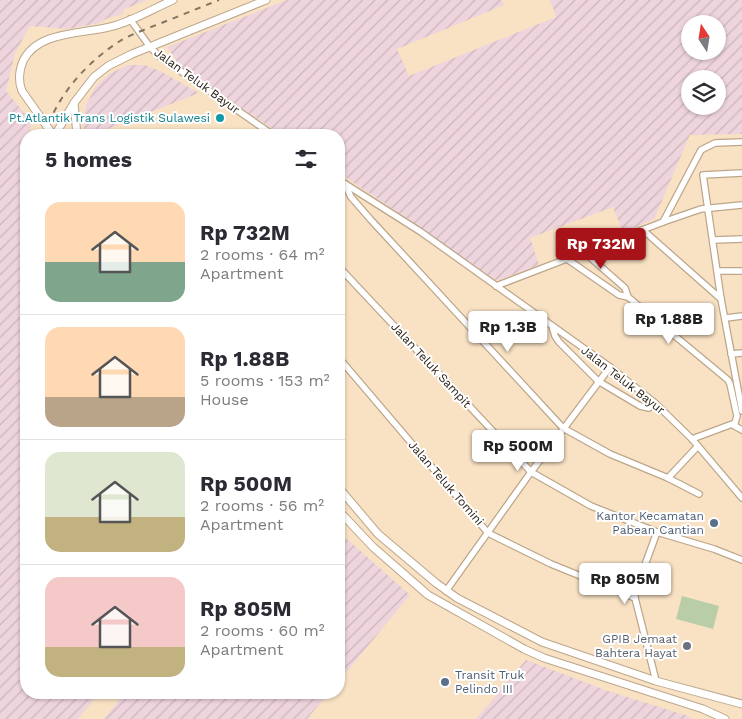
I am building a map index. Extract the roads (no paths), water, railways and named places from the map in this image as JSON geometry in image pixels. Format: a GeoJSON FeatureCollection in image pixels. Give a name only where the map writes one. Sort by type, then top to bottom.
{"type":"FeatureCollection","features":[{"type":"Feature","properties":{"kind":"street"},"geometry":{"type":"LineString","coordinates":[[50,129],[19,84],[20,70],[28,53],[40,42],[49,38],[96,31],[119,24],[173,0]]}},
{"type":"Feature","properties":{"kind":"street"},"geometry":{"type":"LineString","coordinates":[[58,129],[74,103],[94,77],[108,66],[266,0]]}},
{"type":"Feature","properties":{"kind":"street","name":"Jalan Teluk Bayur"},"geometry":{"type":"LineString","coordinates":[[130,19],[150,47],[159,56],[265,129]]}},
{"type":"Feature","properties":{"kind":"street"},"geometry":{"type":"LineString","coordinates":[[74,103],[77,129]]}},
{"type":"Feature","properties":{"kind":"street"},"geometry":{"type":"LineString","coordinates":[[662,222],[701,150],[715,143],[742,142]]}},
{"type":"Feature","properties":{"kind":"street"},"geometry":{"type":"LineString","coordinates":[[742,173],[704,175],[721,299],[742,412]]}},
{"type":"Feature","properties":{"kind":"street","name":"Jalan Teluk Bayur"},"geometry":{"type":"LineString","coordinates":[[345,184],[421,232],[610,367],[655,403],[692,439],[742,498]]}},
{"type":"Feature","properties":{"kind":"street"},"geometry":{"type":"LineString","coordinates":[[345,187],[371,220],[563,428],[610,454],[668,478],[699,494]]}},
{"type":"Feature","properties":{"kind":"street"},"geometry":{"type":"LineString","coordinates":[[496,286],[662,222],[708,209],[742,205]]}},
{"type":"Feature","properties":{"kind":"street"},"geometry":{"type":"LineString","coordinates":[[643,230],[721,299]]}},
{"type":"Feature","properties":{"kind":"street"},"geometry":{"type":"LineString","coordinates":[[714,240],[742,239]]}},
{"type":"Feature","properties":{"kind":"street"},"geometry":{"type":"LineString","coordinates":[[584,252],[625,288],[628,297],[730,384],[737,420],[733,425],[692,439]]}},
{"type":"Feature","properties":{"kind":"street"},"geometry":{"type":"LineString","coordinates":[[567,259],[619,296],[628,297]]}},
{"type":"Feature","properties":{"kind":"street"},"geometry":{"type":"LineString","coordinates":[[718,271],[742,271]]}},
{"type":"Feature","properties":{"kind":"street","name":"Jalan Teluk Sampit"},"geometry":{"type":"LineString","coordinates":[[345,272],[531,472],[591,506],[657,532],[714,549],[742,560]]}},
{"type":"Feature","properties":{"kind":"street"},"geometry":{"type":"LineString","coordinates":[[726,318],[742,316]]}},
{"type":"Feature","properties":{"kind":"street"},"geometry":{"type":"LineString","coordinates":[[552,326],[559,342],[598,381],[640,406],[649,408],[655,403]]}},
{"type":"Feature","properties":{"kind":"street"},"geometry":{"type":"LineString","coordinates":[[731,354],[742,353]]}},
{"type":"Feature","properties":{"kind":"street","name":"Jalan Teluk Tomini"},"geometry":{"type":"LineString","coordinates":[[345,365],[488,532],[551,564],[635,598]]}},
{"type":"Feature","properties":{"kind":"street"},"geometry":{"type":"LineString","coordinates":[[446,591],[563,428],[610,367]]}},
{"type":"Feature","properties":{"kind":"street"},"geometry":{"type":"LineString","coordinates":[[733,425],[742,430]]}},
{"type":"Feature","properties":{"kind":"street"},"geometry":{"type":"LineString","coordinates":[[668,478],[698,446]]}},
{"type":"Feature","properties":{"kind":"street"},"geometry":{"type":"LineString","coordinates":[[345,495],[378,534],[446,591],[542,642],[656,681],[742,704]]}},
{"type":"Feature","properties":{"kind":"street"},"geometry":{"type":"LineString","coordinates":[[345,518],[373,548],[428,595],[524,649],[544,658],[703,709],[725,719]]}},
{"type":"Feature","properties":{"kind":"street"},"geometry":{"type":"LineString","coordinates":[[656,681],[635,592],[657,532]]}},
{"type":"Feature","properties":{"kind":"railway"},"geometry":{"type":"LineString","coordinates":[[47,129],[57,107],[74,81],[108,49],[134,34],[219,0]]}},
{"type":"Feature","properties":{"kind":"place","name":"Pt.Atlantik Trans Logistik Sulawesi"},"geometry":{"type":"Point","coordinates":[220,118]}},
{"type":"Feature","properties":{"kind":"place","name":"Kantor Kecamatan Pabean Cantian"},"geometry":{"type":"Point","coordinates":[714,523]}},
{"type":"Feature","properties":{"kind":"place","name":"GPIB Jemaat Bahtera Hayat"},"geometry":{"type":"Point","coordinates":[687,646]}},
{"type":"Feature","properties":{"kind":"place","name":"Transit Truk Pelindo III"},"geometry":{"type":"Point","coordinates":[445,682]}}]}
